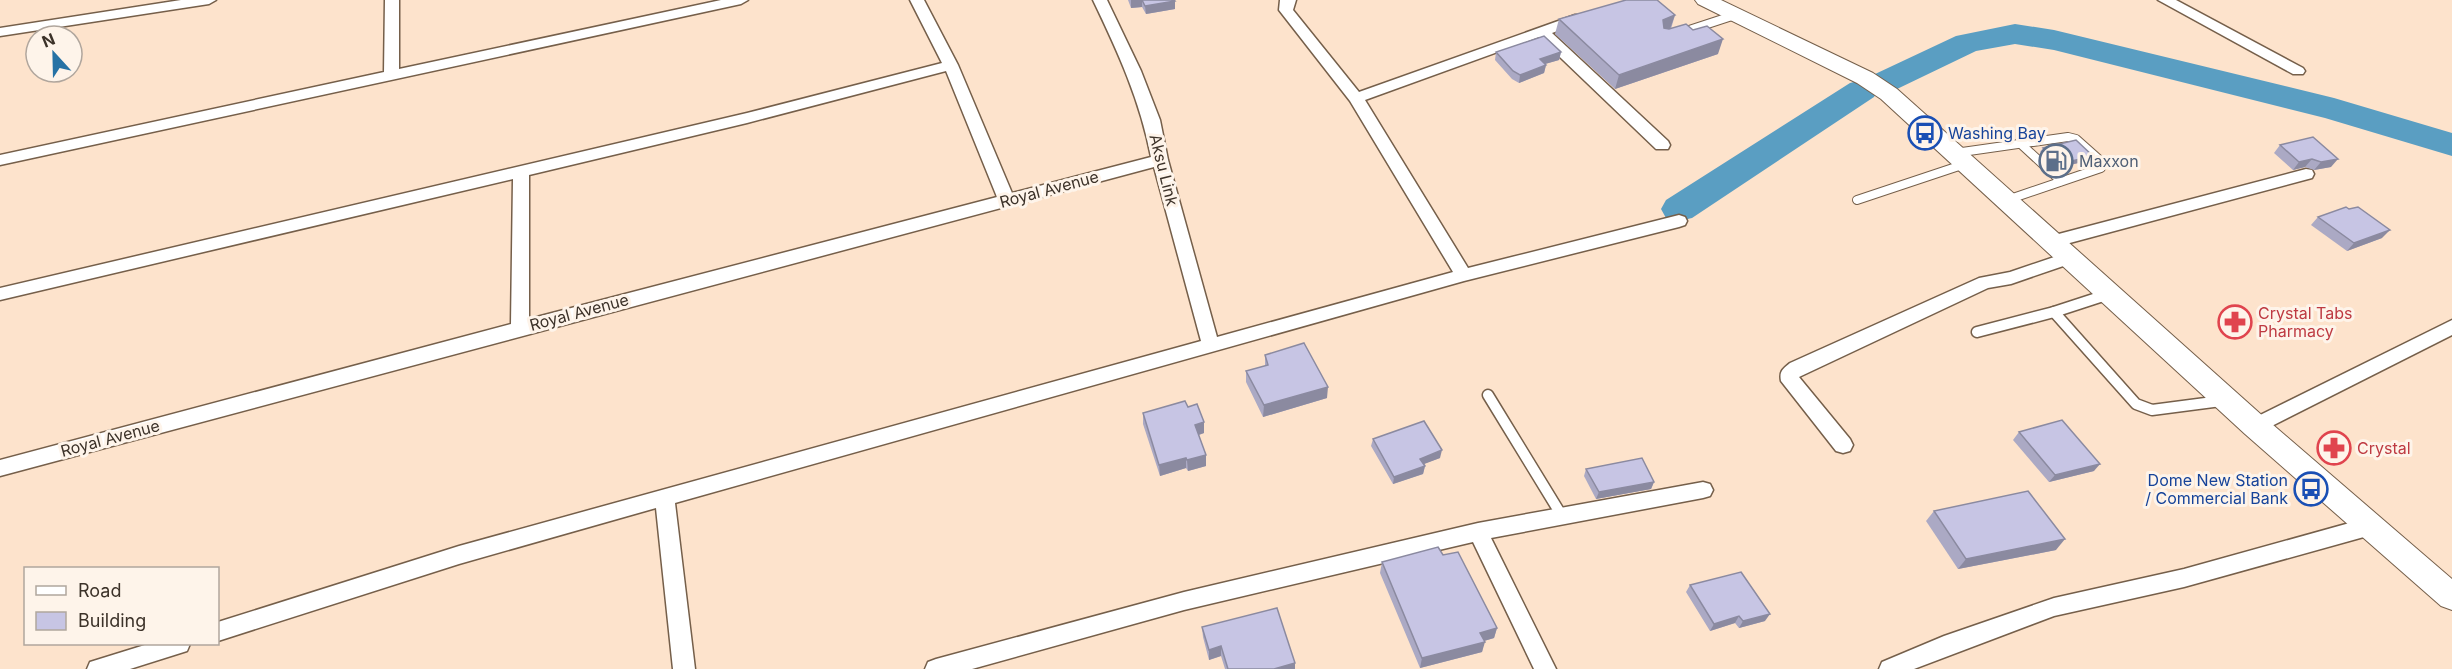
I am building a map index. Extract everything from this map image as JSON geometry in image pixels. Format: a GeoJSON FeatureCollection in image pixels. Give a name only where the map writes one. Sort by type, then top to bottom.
{"type":"FeatureCollection","features":[{"type":"Feature","properties":{"kind":"main road"},"geometry":{"type":"LineString","coordinates":[[1705,0],[1865,78],[1905,108],[2255,426],[2452,597]]}},
{"type":"Feature","properties":{"kind":"street"},"geometry":{"type":"LineString","coordinates":[[0,32],[209,0]]}},
{"type":"Feature","properties":{"kind":"street"},"geometry":{"type":"LineString","coordinates":[[391,76],[392,0]]}},
{"type":"Feature","properties":{"kind":"street"},"geometry":{"type":"LineString","coordinates":[[0,160],[741,0]]}},
{"type":"Feature","properties":{"kind":"street"},"geometry":{"type":"LineString","coordinates":[[918,0],[951,65],[1007,201]]}},
{"type":"Feature","properties":{"kind":"street","name":"Aksu Link"},"geometry":{"type":"LineString","coordinates":[[1100,0],[1141,88],[1152,120],[1160,160],[1211,346]]}},
{"type":"Feature","properties":{"kind":"street"},"geometry":{"type":"LineString","coordinates":[[1286,0],[1286,10],[1356,98],[1464,275]]}},
{"type":"Feature","properties":{"kind":"street"},"geometry":{"type":"LineString","coordinates":[[2165,0],[2298,70]]}},
{"type":"Feature","properties":{"kind":"street"},"geometry":{"type":"LineString","coordinates":[[1356,98],[1596,12]]}},
{"type":"Feature","properties":{"kind":"street"},"geometry":{"type":"LineString","coordinates":[[1542,32],[1662,145]]}},
{"type":"Feature","properties":{"kind":"street"},"geometry":{"type":"LineString","coordinates":[[0,294],[747,118],[951,65]]}},
{"type":"Feature","properties":{"kind":"street","name":"Royal Avenue"},"geometry":{"type":"LineString","coordinates":[[0,468],[520,328],[1160,160]]}},
{"type":"Feature","properties":{"kind":"street"},"geometry":{"type":"LineString","coordinates":[[520,171],[520,328]]}},
{"type":"Feature","properties":{"kind":"street"},"geometry":{"type":"LineString","coordinates":[[1843,445],[1790,381],[1789,374],[1797,368],[1985,282],[2010,278],[2060,250],[2306,174]]}},
{"type":"Feature","properties":{"kind":"street"},"geometry":{"type":"LineString","coordinates":[[219,631],[459,555],[1464,275],[1679,221]]}},
{"type":"Feature","properties":{"kind":"street"},"geometry":{"type":"LineString","coordinates":[[2255,426],[2452,327]]}},
{"type":"Feature","properties":{"kind":"street"},"geometry":{"type":"LineString","coordinates":[[936,669],[1184,601],[1478,532],[1702,490]]}},
{"type":"Feature","properties":{"kind":"street"},"geometry":{"type":"LineString","coordinates":[[665,499],[684,669]]}},
{"type":"Feature","properties":{"kind":"street"},"geometry":{"type":"LineString","coordinates":[[1890,669],[1944,646],[2054,608],[2184,578],[2371,526]]}},
{"type":"Feature","properties":{"kind":"street"},"geometry":{"type":"LineString","coordinates":[[1478,532],[1545,669]]}},
{"type":"Feature","properties":{"kind":"street"},"geometry":{"type":"LineString","coordinates":[[98,669],[176,645]]}},
{"type":"Feature","properties":{"kind":"lane"},"geometry":{"type":"LineString","coordinates":[[1673,35],[1735,15]]}},
{"type":"Feature","properties":{"kind":"lane"},"geometry":{"type":"LineString","coordinates":[[1857,200],[1961,158],[2072,137],[2103,163],[2101,168],[2006,201]]}},
{"type":"Feature","properties":{"kind":"lane"},"geometry":{"type":"LineString","coordinates":[[2022,145],[2061,181]]}},
{"type":"Feature","properties":{"kind":"lane"},"geometry":{"type":"LineString","coordinates":[[1977,332],[2054,312],[2109,294]]}},
{"type":"Feature","properties":{"kind":"lane"},"geometry":{"type":"LineString","coordinates":[[2054,312],[2144,409],[2152,410],[2227,400]]}},
{"type":"Feature","properties":{"kind":"lane"},"geometry":{"type":"LineString","coordinates":[[1488,395],[1562,516]]}},
{"type":"Feature","properties":{"kind":"building"},"geometry":{"type":"Polygon","coordinates":[[[1142,0],[1174,0],[1175,1],[1145,6],[1142,0]]]}},
{"type":"Feature","properties":{"kind":"building"},"geometry":{"type":"Polygon","coordinates":[[[1626,0],[1657,0],[1675,15],[1663,20],[1664,28],[1669,29],[1686,24],[1693,30],[1707,26],[1723,39],[1619,75],[1559,19],[1626,0]]]}},
{"type":"Feature","properties":{"kind":"building"},"geometry":{"type":"Polygon","coordinates":[[[1544,36],[1561,52],[1540,59],[1546,65],[1520,75],[1513,71],[1496,52],[1544,36]]]}},
{"type":"Feature","properties":{"kind":"building"},"geometry":{"type":"Polygon","coordinates":[[[2313,137],[2338,159],[2321,162],[2312,159],[2299,162],[2280,145],[2313,137]]]}},
{"type":"Feature","properties":{"kind":"building"},"geometry":{"type":"Polygon","coordinates":[[[2076,140],[2093,156],[2059,164],[2043,148],[2076,140]]]}},
{"type":"Feature","properties":{"kind":"building"},"geometry":{"type":"Polygon","coordinates":[[[2346,207],[2349,209],[2358,207],[2390,230],[2354,243],[2318,217],[2346,207]]]}},
{"type":"Feature","properties":{"kind":"building"},"geometry":{"type":"Polygon","coordinates":[[[1304,343],[1328,387],[1264,405],[1246,371],[1268,365],[1265,355],[1304,343]]]}},
{"type":"Feature","properties":{"kind":"building"},"geometry":{"type":"Polygon","coordinates":[[[1185,401],[1188,407],[1197,404],[1204,422],[1195,425],[1206,455],[1159,465],[1143,413],[1185,401]]]}},
{"type":"Feature","properties":{"kind":"building"},"geometry":{"type":"Polygon","coordinates":[[[2062,420],[2100,464],[2055,475],[2019,432],[2062,420]]]}},
{"type":"Feature","properties":{"kind":"building"},"geometry":{"type":"Polygon","coordinates":[[[1424,421],[1442,450],[1420,459],[1425,466],[1394,477],[1373,439],[1424,421]]]}},
{"type":"Feature","properties":{"kind":"building"},"geometry":{"type":"Polygon","coordinates":[[[1642,458],[1654,482],[1599,492],[1586,469],[1642,458]]]}},
{"type":"Feature","properties":{"kind":"building"},"geometry":{"type":"Polygon","coordinates":[[[2028,491],[2065,539],[1966,559],[1934,511],[2028,491]]]}},
{"type":"Feature","properties":{"kind":"building"},"geometry":{"type":"Polygon","coordinates":[[[1438,547],[1443,555],[1458,552],[1497,628],[1480,633],[1485,642],[1422,658],[1382,562],[1438,547]]]}},
{"type":"Feature","properties":{"kind":"building"},"geometry":{"type":"Polygon","coordinates":[[[1741,572],[1770,614],[1743,621],[1739,616],[1714,624],[1690,585],[1741,572]]]}},
{"type":"Feature","properties":{"kind":"building"},"geometry":{"type":"Polygon","coordinates":[[[1277,608],[1295,663],[1274,669],[1228,669],[1221,646],[1209,650],[1202,627],[1277,608]]]}},
{"type":"Feature","properties":{"kind":"waterway"},"geometry":{"type":"LineString","coordinates":[[1885,82],[1967,43],[2015,34],[2054,40],[2334,109],[2452,145]]}},
{"type":"Feature","properties":{"kind":"waterway"},"geometry":{"type":"LineString","coordinates":[[1679,209],[1862,90]]}},
{"type":"Feature","properties":{"kind":"place","name":"Washing Bay"},"geometry":{"type":"Point","coordinates":[1925,133]}},
{"type":"Feature","properties":{"kind":"place","name":"Maxxon"},"geometry":{"type":"Point","coordinates":[2056,161]}},
{"type":"Feature","properties":{"kind":"place","name":"Crystal Tabs Pharmacy"},"geometry":{"type":"Point","coordinates":[2235,322]}},
{"type":"Feature","properties":{"kind":"place","name":"Crystal"},"geometry":{"type":"Point","coordinates":[2334,448]}},
{"type":"Feature","properties":{"kind":"place","name":"Dome New Station / Commercial Bank"},"geometry":{"type":"Point","coordinates":[2311,489]}}]}
